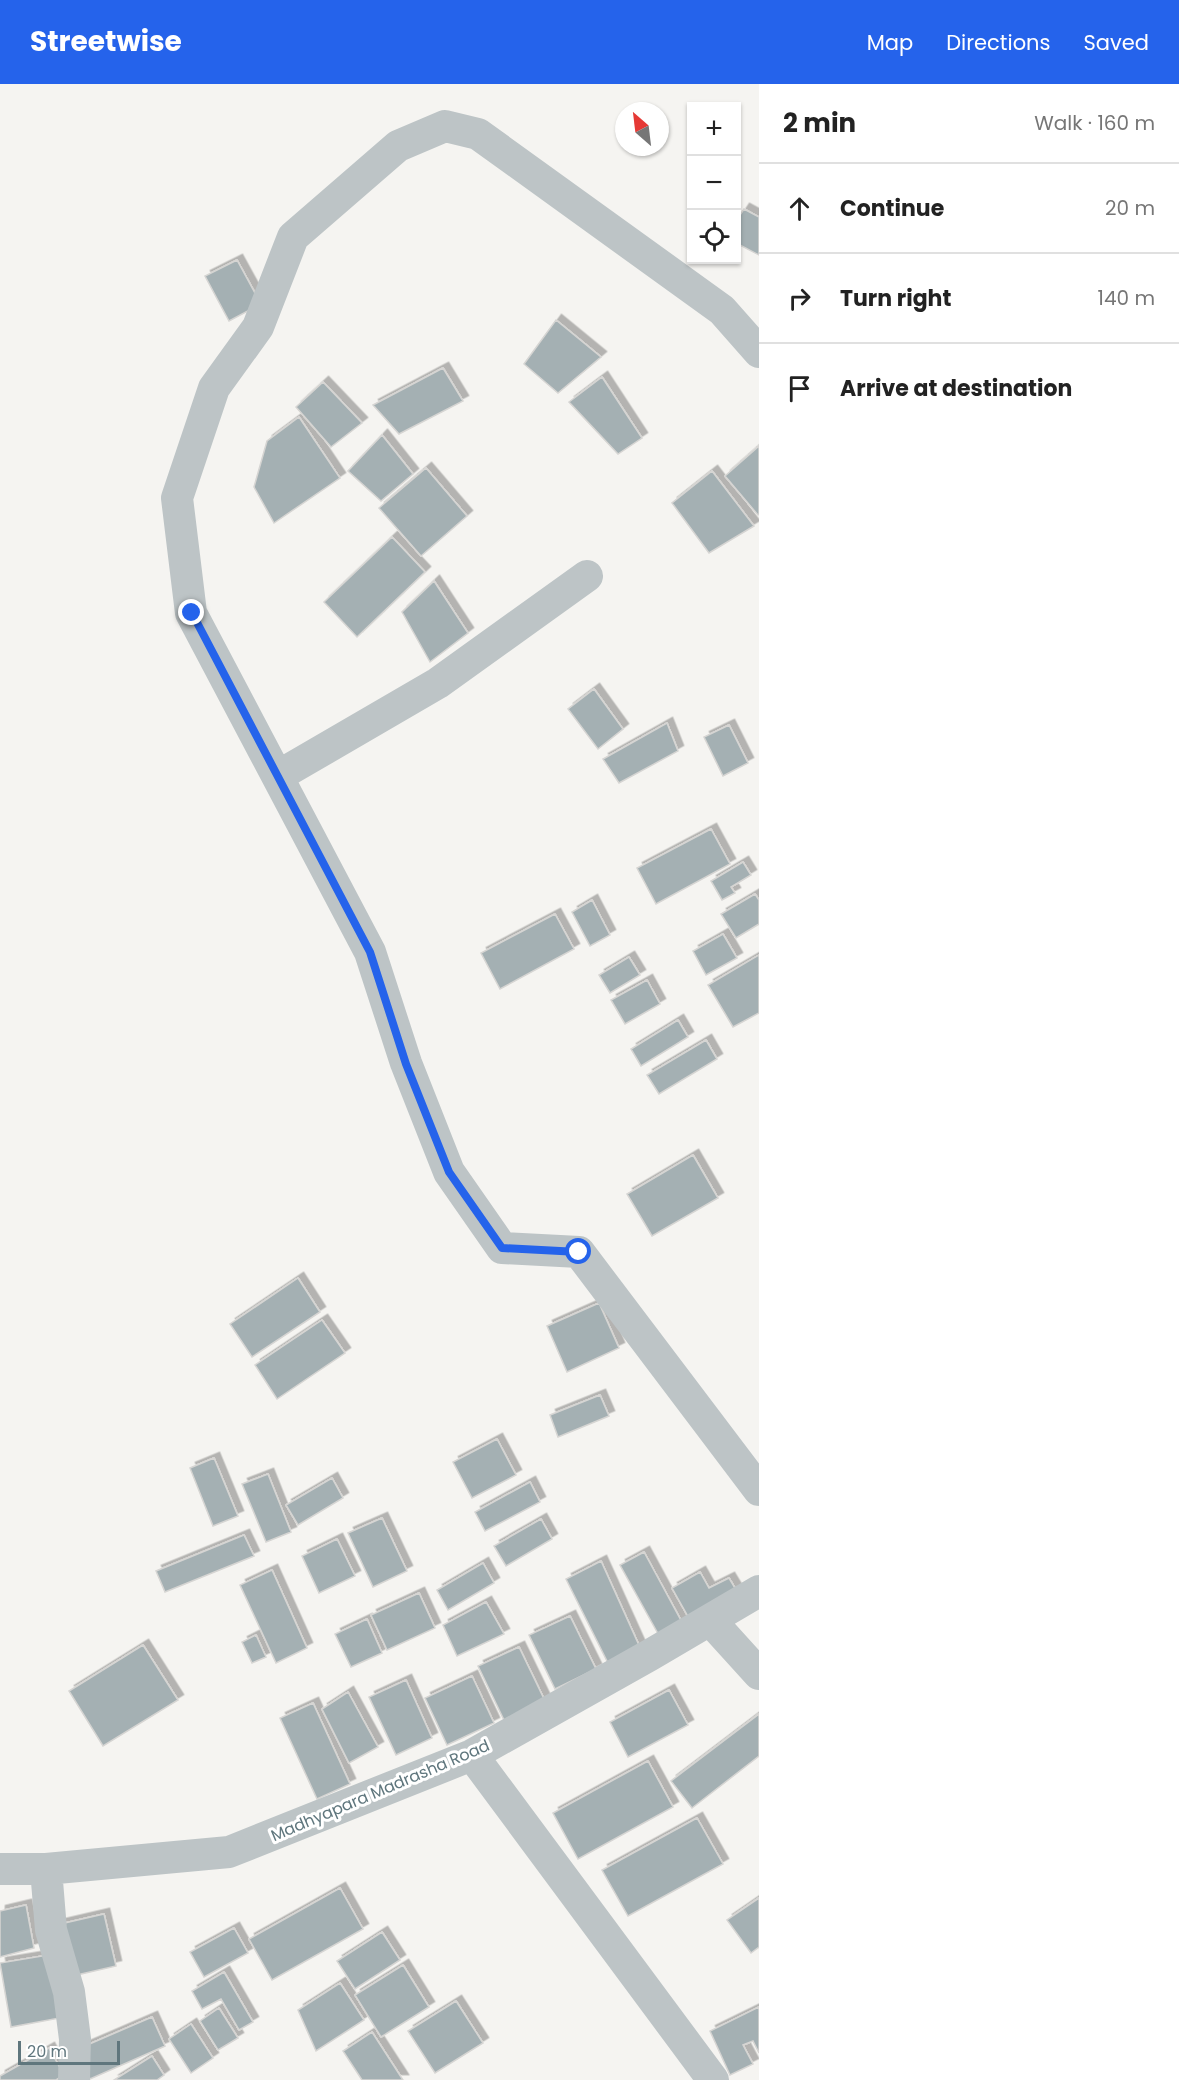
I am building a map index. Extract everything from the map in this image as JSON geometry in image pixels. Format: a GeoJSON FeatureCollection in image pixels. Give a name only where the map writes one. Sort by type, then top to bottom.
{"type":"FeatureCollection","features":[{"type":"Feature","properties":{"kind":"street"},"geometry":{"type":"LineString","coordinates":[[759,352],[722,310],[478,134],[445,126],[398,146],[293,237],[258,327],[214,388],[177,498],[192,613],[370,952],[406,1064],[449,1172],[502,1248],[579,1252],[759,1490]]}},
{"type":"Feature","properties":{"kind":"street"},"geometry":{"type":"LineString","coordinates":[[278,776],[438,683],[587,576]]}},
{"type":"Feature","properties":{"kind":"street","name":"Madhyapara Madrasha Road"},"geometry":{"type":"LineString","coordinates":[[0,1869],[46,1869],[229,1852],[472,1755],[759,1591]]}},
{"type":"Feature","properties":{"kind":"street"},"geometry":{"type":"LineString","coordinates":[[710,1620],[759,1674]]}},
{"type":"Feature","properties":{"kind":"street"},"geometry":{"type":"LineString","coordinates":[[472,1755],[712,2080]]}},
{"type":"Feature","properties":{"kind":"street"},"geometry":{"type":"LineString","coordinates":[[46,1869],[51,1930],[69,1992],[75,2039],[74,2080]]}},
{"type":"Feature","properties":{"kind":"building"},"geometry":{"type":"Polygon","coordinates":[[[744,209],[759,217],[759,255],[741,246],[741,214],[744,209]]]}},
{"type":"Feature","properties":{"kind":"building"},"geometry":{"type":"Polygon","coordinates":[[[237,260],[261,304],[229,321],[205,276],[237,260]]]}},
{"type":"Feature","properties":{"kind":"building"},"geometry":{"type":"Polygon","coordinates":[[[556,320],[601,357],[558,393],[524,364],[556,320]]]}},
{"type":"Feature","properties":{"kind":"building"},"geometry":{"type":"Polygon","coordinates":[[[443,368],[463,401],[399,434],[373,405],[443,368]]]}},
{"type":"Feature","properties":{"kind":"building"},"geometry":{"type":"Polygon","coordinates":[[[602,377],[642,438],[618,454],[569,402],[602,377]]]}},
{"type":"Feature","properties":{"kind":"building"},"geometry":{"type":"Polygon","coordinates":[[[323,382],[362,423],[331,447],[296,407],[323,382]]]}},
{"type":"Feature","properties":{"kind":"building"},"geometry":{"type":"Polygon","coordinates":[[[299,417],[340,478],[274,523],[254,487],[267,441],[299,417]]]}},
{"type":"Feature","properties":{"kind":"building"},"geometry":{"type":"Polygon","coordinates":[[[382,435],[413,474],[381,501],[348,471],[382,435]]]}},
{"type":"Feature","properties":{"kind":"building"},"geometry":{"type":"Polygon","coordinates":[[[759,446],[759,514],[758,515],[725,476],[759,446]]]}},
{"type":"Feature","properties":{"kind":"building"},"geometry":{"type":"Polygon","coordinates":[[[426,468],[467,516],[421,556],[379,508],[426,468]]]}},
{"type":"Feature","properties":{"kind":"building"},"geometry":{"type":"Polygon","coordinates":[[[712,471],[754,526],[709,553],[672,503],[712,471]]]}},
{"type":"Feature","properties":{"kind":"building"},"geometry":{"type":"Polygon","coordinates":[[[392,537],[425,572],[357,637],[324,602],[392,537]]]}},
{"type":"Feature","properties":{"kind":"building"},"geometry":{"type":"Polygon","coordinates":[[[434,581],[468,633],[430,662],[402,612],[434,581]]]}},
{"type":"Feature","properties":{"kind":"building"},"geometry":{"type":"Polygon","coordinates":[[[594,689],[623,729],[598,749],[568,709],[594,689]]]}},
{"type":"Feature","properties":{"kind":"building"},"geometry":{"type":"Polygon","coordinates":[[[667,723],[678,751],[619,783],[603,759],[667,723]]]}},
{"type":"Feature","properties":{"kind":"building"},"geometry":{"type":"Polygon","coordinates":[[[729,725],[748,763],[723,776],[704,737],[729,725]]]}},
{"type":"Feature","properties":{"kind":"building"},"geometry":{"type":"Polygon","coordinates":[[[711,829],[730,864],[656,904],[637,868],[711,829]]]}},
{"type":"Feature","properties":{"kind":"building"},"geometry":{"type":"Polygon","coordinates":[[[743,862],[751,875],[731,887],[735,893],[722,900],[711,881],[743,862]]]}},
{"type":"Feature","properties":{"kind":"building"},"geometry":{"type":"Polygon","coordinates":[[[755,894],[759,900],[759,924],[736,938],[721,914],[755,894]]]}},
{"type":"Feature","properties":{"kind":"building"},"geometry":{"type":"Polygon","coordinates":[[[592,900],[610,935],[590,946],[572,912],[592,900]]]}},
{"type":"Feature","properties":{"kind":"building"},"geometry":{"type":"Polygon","coordinates":[[[555,914],[574,949],[500,989],[481,953],[555,914]]]}},
{"type":"Feature","properties":{"kind":"building"},"geometry":{"type":"Polygon","coordinates":[[[723,934],[737,958],[706,975],[693,951],[723,934]]]}},
{"type":"Feature","properties":{"kind":"building"},"geometry":{"type":"Polygon","coordinates":[[[759,955],[759,1013],[733,1027],[708,985],[759,955]]]}},
{"type":"Feature","properties":{"kind":"building"},"geometry":{"type":"Polygon","coordinates":[[[629,957],[640,975],[610,993],[599,975],[629,957]]]}},
{"type":"Feature","properties":{"kind":"building"},"geometry":{"type":"Polygon","coordinates":[[[647,980],[660,1004],[625,1024],[611,1000],[647,980]]]}},
{"type":"Feature","properties":{"kind":"building"},"geometry":{"type":"Polygon","coordinates":[[[678,1020],[688,1037],[641,1066],[631,1049],[678,1020]]]}},
{"type":"Feature","properties":{"kind":"building"},"geometry":{"type":"Polygon","coordinates":[[[706,1040],[717,1059],[659,1094],[647,1075],[706,1040]]]}},
{"type":"Feature","properties":{"kind":"building"},"geometry":{"type":"Polygon","coordinates":[[[693,1155],[718,1198],[652,1236],[627,1194],[693,1155]]]}},
{"type":"Feature","properties":{"kind":"building"},"geometry":{"type":"Polygon","coordinates":[[[298,1278],[320,1312],[252,1357],[230,1324],[298,1278]]]}},
{"type":"Feature","properties":{"kind":"building"},"geometry":{"type":"Polygon","coordinates":[[[599,1303],[619,1348],[567,1372],[547,1326],[599,1303]]]}},
{"type":"Feature","properties":{"kind":"building"},"geometry":{"type":"Polygon","coordinates":[[[322,1320],[345,1353],[277,1399],[255,1365],[322,1320]]]}},
{"type":"Feature","properties":{"kind":"building"},"geometry":{"type":"Polygon","coordinates":[[[600,1395],[609,1416],[558,1437],[550,1415],[600,1395]]]}},
{"type":"Feature","properties":{"kind":"building"},"geometry":{"type":"Polygon","coordinates":[[[497,1439],[516,1475],[472,1498],[453,1462],[497,1439]]]}},
{"type":"Feature","properties":{"kind":"building"},"geometry":{"type":"Polygon","coordinates":[[[214,1458],[238,1516],[213,1526],[190,1468],[214,1458]]]}},
{"type":"Feature","properties":{"kind":"building"},"geometry":{"type":"Polygon","coordinates":[[[268,1474],[291,1532],[266,1542],[242,1484],[268,1474]]]}},
{"type":"Feature","properties":{"kind":"building"},"geometry":{"type":"Polygon","coordinates":[[[332,1478],[343,1498],[298,1525],[286,1505],[332,1478]]]}},
{"type":"Feature","properties":{"kind":"building"},"geometry":{"type":"Polygon","coordinates":[[[530,1482],[540,1502],[485,1531],[475,1512],[530,1482]]]}},
{"type":"Feature","properties":{"kind":"building"},"geometry":{"type":"Polygon","coordinates":[[[382,1518],[407,1571],[373,1587],[348,1533],[382,1518]]]}},
{"type":"Feature","properties":{"kind":"building"},"geometry":{"type":"Polygon","coordinates":[[[541,1519],[552,1539],[506,1566],[494,1546],[541,1519]]]}},
{"type":"Feature","properties":{"kind":"building"},"geometry":{"type":"Polygon","coordinates":[[[244,1535],[254,1556],[165,1592],[156,1571],[244,1535]]]}},
{"type":"Feature","properties":{"kind":"building"},"geometry":{"type":"Polygon","coordinates":[[[337,1539],[355,1576],[319,1593],[302,1556],[337,1539]]]}},
{"type":"Feature","properties":{"kind":"building"},"geometry":{"type":"Polygon","coordinates":[[[644,1552],[684,1626],[661,1639],[620,1565],[644,1552]]]}},
{"type":"Feature","properties":{"kind":"building"},"geometry":{"type":"Polygon","coordinates":[[[601,1561],[642,1652],[610,1667],[566,1579],[601,1561]]]}},
{"type":"Feature","properties":{"kind":"building"},"geometry":{"type":"Polygon","coordinates":[[[483,1563],[494,1583],[448,1610],[437,1590],[483,1563]]]}},
{"type":"Feature","properties":{"kind":"building"},"geometry":{"type":"Polygon","coordinates":[[[272,1570],[307,1648],[276,1663],[240,1585],[272,1570]]]}},
{"type":"Feature","properties":{"kind":"building"},"geometry":{"type":"Polygon","coordinates":[[[700,1572],[709,1588],[729,1578],[738,1593],[690,1620],[672,1588],[700,1572]]]}},
{"type":"Feature","properties":{"kind":"building"},"geometry":{"type":"Polygon","coordinates":[[[419,1593],[435,1628],[387,1650],[371,1615],[419,1593]]]}},
{"type":"Feature","properties":{"kind":"building"},"geometry":{"type":"Polygon","coordinates":[[[486,1602],[504,1634],[457,1656],[443,1625],[486,1602]]]}},
{"type":"Feature","properties":{"kind":"building"},"geometry":{"type":"Polygon","coordinates":[[[570,1616],[596,1669],[555,1689],[529,1635],[570,1616]]]}},
{"type":"Feature","properties":{"kind":"building"},"geometry":{"type":"Polygon","coordinates":[[[367,1619],[382,1653],[351,1667],[335,1634],[367,1619]]]}},
{"type":"Feature","properties":{"kind":"building"},"geometry":{"type":"Polygon","coordinates":[[[256,1635],[266,1657],[252,1663],[242,1642],[256,1635]]]}},
{"type":"Feature","properties":{"kind":"building"},"geometry":{"type":"Polygon","coordinates":[[[143,1645],[178,1700],[103,1746],[69,1691],[143,1645]]]}},
{"type":"Feature","properties":{"kind":"building"},"geometry":{"type":"Polygon","coordinates":[[[519,1647],[545,1701],[504,1720],[478,1666],[519,1647]]]}},
{"type":"Feature","properties":{"kind":"building"},"geometry":{"type":"Polygon","coordinates":[[[472,1676],[494,1723],[447,1745],[425,1698],[472,1676]]]}},
{"type":"Feature","properties":{"kind":"building"},"geometry":{"type":"Polygon","coordinates":[[[406,1680],[432,1738],[396,1755],[369,1697],[406,1680]]]}},
{"type":"Feature","properties":{"kind":"building"},"geometry":{"type":"Polygon","coordinates":[[[669,1690],[688,1725],[628,1757],[610,1722],[669,1690]]]}},
{"type":"Feature","properties":{"kind":"building"},"geometry":{"type":"Polygon","coordinates":[[[348,1692],[378,1747],[349,1763],[322,1709],[348,1692]]]}},
{"type":"Feature","properties":{"kind":"building"},"geometry":{"type":"Polygon","coordinates":[[[313,1703],[350,1784],[317,1799],[280,1718],[313,1703]]]}},
{"type":"Feature","properties":{"kind":"building"},"geometry":{"type":"Polygon","coordinates":[[[759,1714],[759,1756],[692,1808],[671,1781],[759,1714]]]}},
{"type":"Feature","properties":{"kind":"building"},"geometry":{"type":"Polygon","coordinates":[[[648,1761],[673,1807],[578,1859],[553,1813],[648,1761]]]}},
{"type":"Feature","properties":{"kind":"building"},"geometry":{"type":"Polygon","coordinates":[[[697,1818],[723,1864],[628,1916],[602,1870],[697,1818]]]}},
{"type":"Feature","properties":{"kind":"building"},"geometry":{"type":"Polygon","coordinates":[[[340,1888],[363,1929],[272,1980],[249,1939],[340,1888]]]}},
{"type":"Feature","properties":{"kind":"building"},"geometry":{"type":"Polygon","coordinates":[[[759,1898],[759,1947],[751,1953],[727,1920],[759,1898]]]}},
{"type":"Feature","properties":{"kind":"building"},"geometry":{"type":"Polygon","coordinates":[[[26,1905],[34,1948],[0,1957],[0,1911],[26,1905]]]}},
{"type":"Feature","properties":{"kind":"building"},"geometry":{"type":"Polygon","coordinates":[[[104,1914],[116,1966],[68,1977],[56,1925],[104,1914]]]}},
{"type":"Feature","properties":{"kind":"building"},"geometry":{"type":"Polygon","coordinates":[[[234,1928],[248,1953],[204,1977],[190,1952],[234,1928]]]}},
{"type":"Feature","properties":{"kind":"building"},"geometry":{"type":"Polygon","coordinates":[[[382,1932],[400,1960],[355,1989],[337,1961],[382,1932]]]}},
{"type":"Feature","properties":{"kind":"building"},"geometry":{"type":"Polygon","coordinates":[[[54,1954],[65,2017],[11,2027],[0,1963],[54,1954]]]}},
{"type":"Feature","properties":{"kind":"building"},"geometry":{"type":"Polygon","coordinates":[[[403,1965],[429,2007],[381,2037],[355,1995],[403,1965]]]}},
{"type":"Feature","properties":{"kind":"building"},"geometry":{"type":"Polygon","coordinates":[[[224,1972],[253,2022],[239,2030],[221,1999],[202,2009],[192,1991],[224,1972]]]}},
{"type":"Feature","properties":{"kind":"building"},"geometry":{"type":"Polygon","coordinates":[[[340,1983],[364,2020],[316,2051],[298,2010],[340,1983]]]}},
{"type":"Feature","properties":{"kind":"building"},"geometry":{"type":"Polygon","coordinates":[[[456,2001],[483,2043],[435,2073],[408,2031],[456,2001]]]}},
{"type":"Feature","properties":{"kind":"building"},"geometry":{"type":"Polygon","coordinates":[[[759,2007],[759,2053],[753,2041],[743,2045],[753,2064],[730,2075],[710,2031],[759,2007]]]}},
{"type":"Feature","properties":{"kind":"building"},"geometry":{"type":"Polygon","coordinates":[[[219,2008],[238,2038],[218,2050],[200,2021],[219,2008]]]}},
{"type":"Feature","properties":{"kind":"building"},"geometry":{"type":"Polygon","coordinates":[[[152,2017],[165,2046],[90,2079],[78,2049],[152,2017]]]}},
{"type":"Feature","properties":{"kind":"building"},"geometry":{"type":"Polygon","coordinates":[[[191,2024],[213,2058],[191,2073],[169,2039],[191,2024]]]}},
{"type":"Feature","properties":{"kind":"building"},"geometry":{"type":"Polygon","coordinates":[[[372,2032],[403,2080],[362,2080],[343,2051],[372,2032]]]}},
{"type":"Feature","properties":{"kind":"building"},"geometry":{"type":"Polygon","coordinates":[[[49,2048],[64,2075],[56,2080],[0,2080],[0,2076],[49,2048]]]}},
{"type":"Feature","properties":{"kind":"building"},"geometry":{"type":"Polygon","coordinates":[[[152,2056],[164,2075],[157,2080],[114,2080],[152,2056]]]}},
{"type":"Feature","properties":{"kind":"route"},"geometry":{"type":"LineString","coordinates":[[192,613],[370,952],[406,1064],[449,1172],[502,1248],[579,1252]]}}]}
